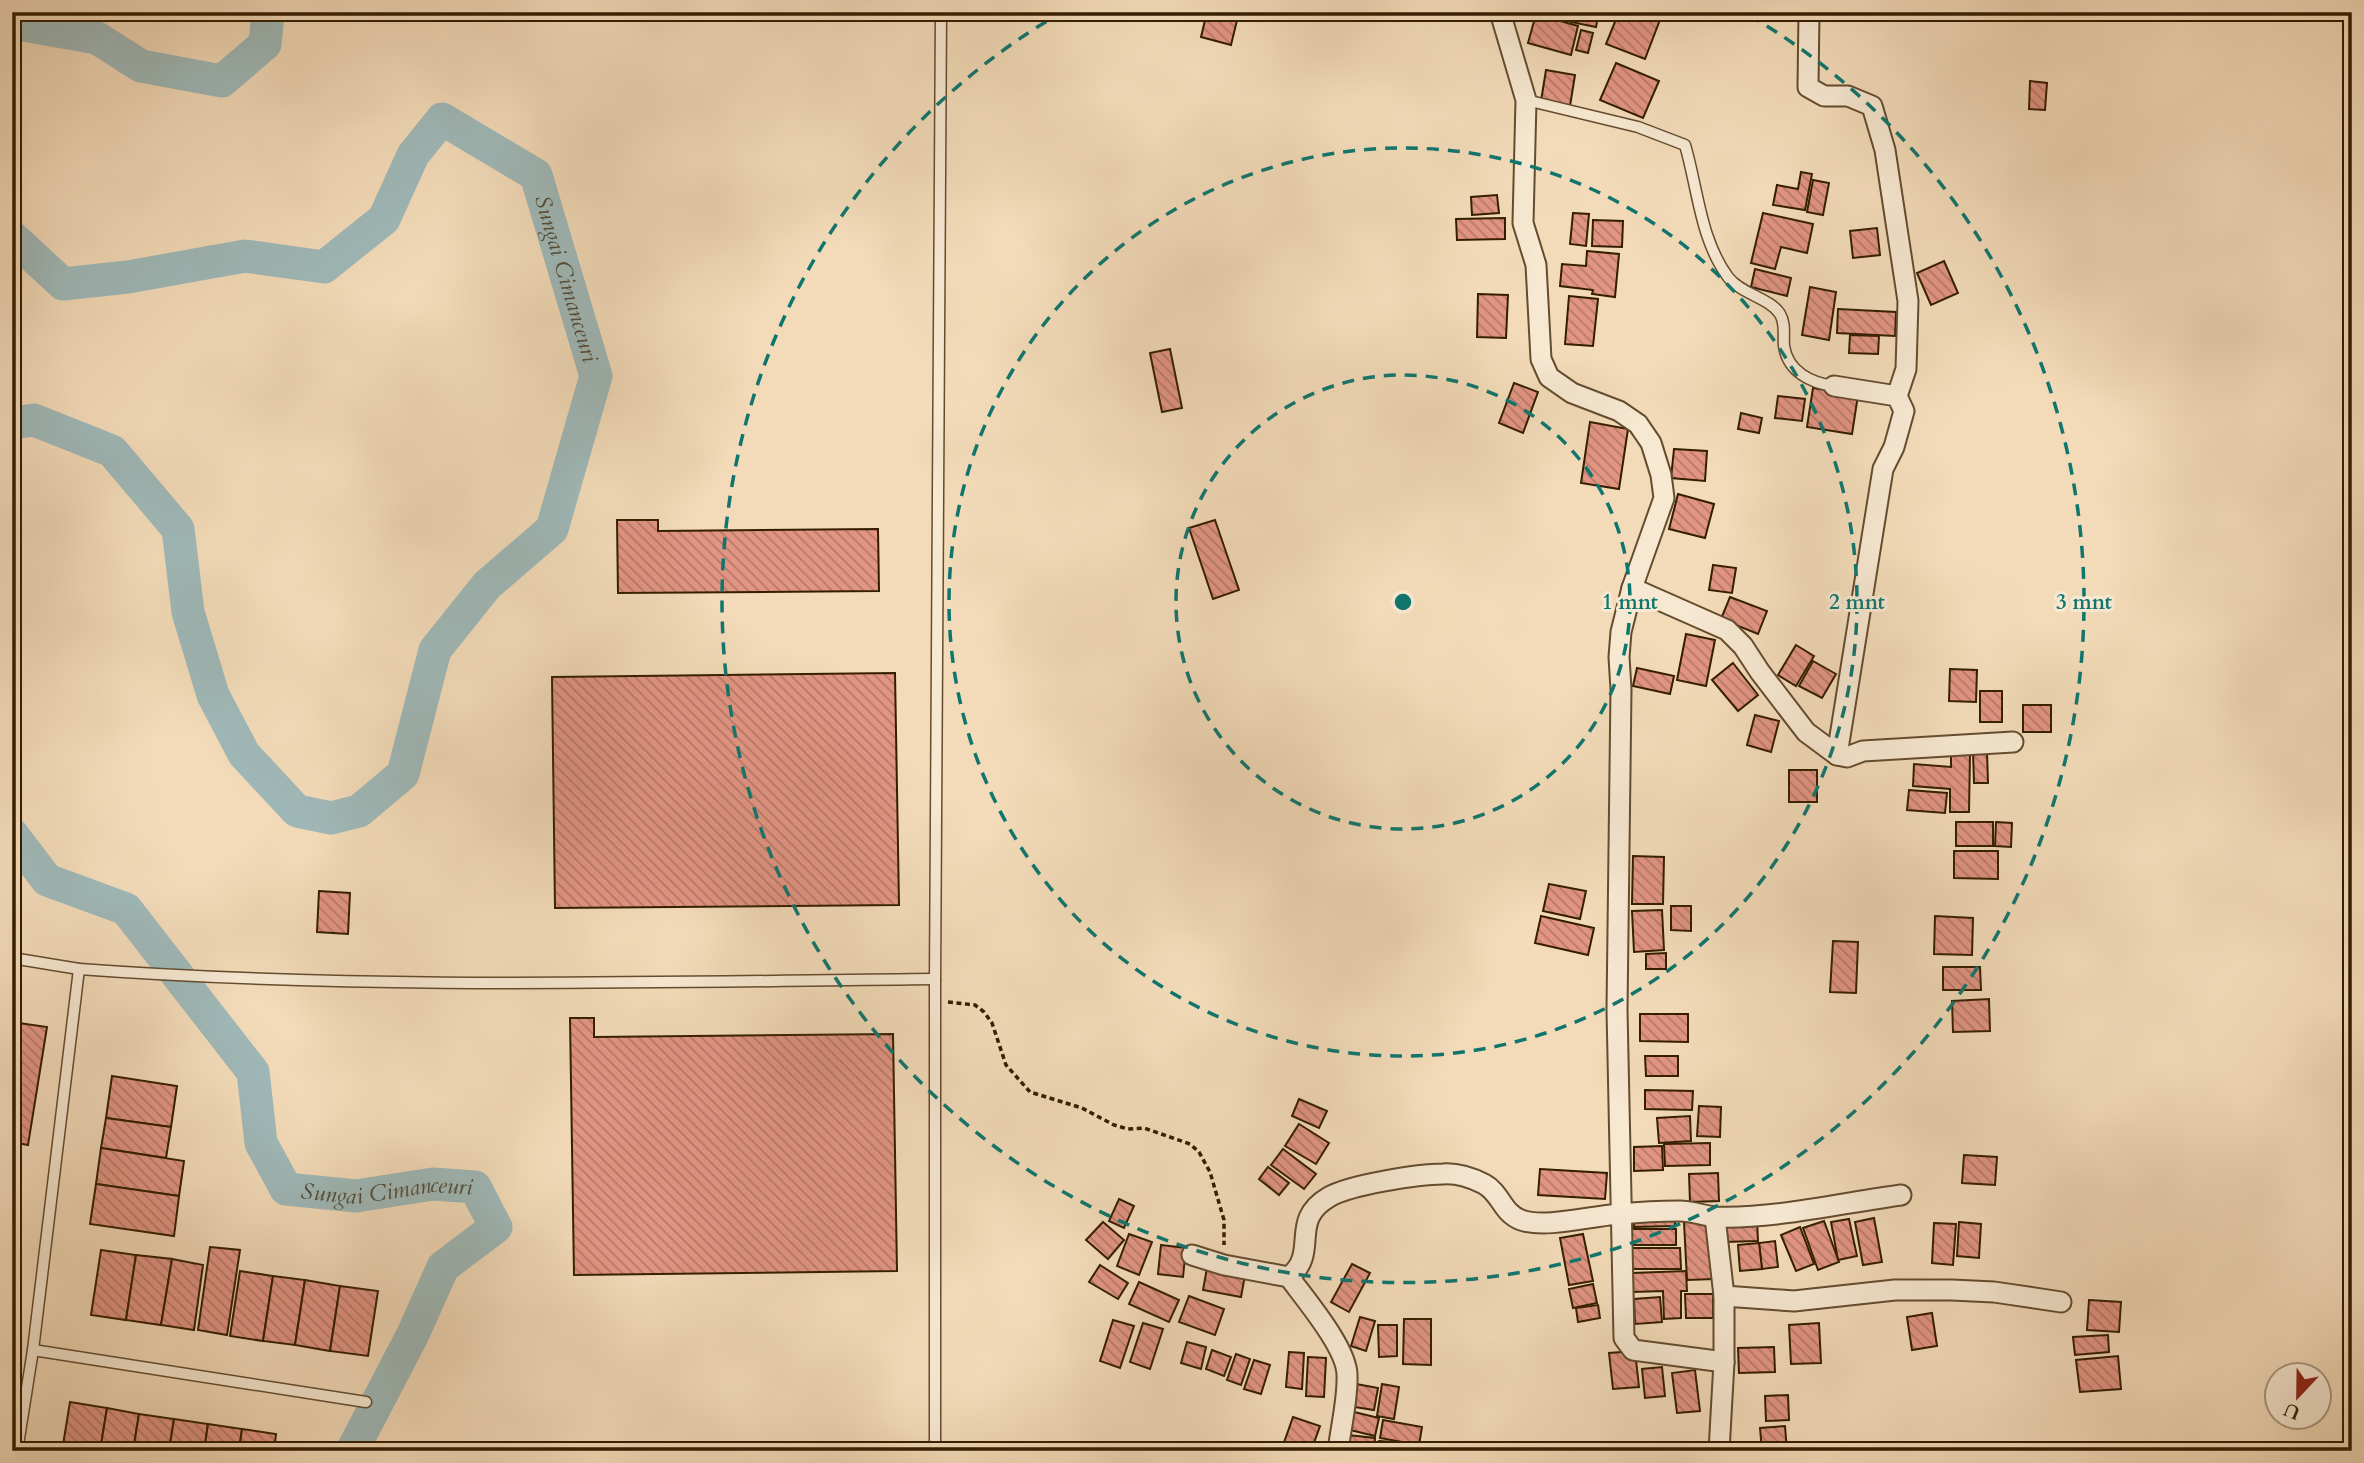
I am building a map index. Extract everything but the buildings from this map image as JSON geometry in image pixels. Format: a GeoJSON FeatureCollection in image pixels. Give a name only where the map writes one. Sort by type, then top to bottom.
{"type":"FeatureCollection","features":[{"type":"Feature","properties":{"kind":"street"},"geometry":{"type":"LineString","coordinates":[[1500,12],[1526,100],[1523,223],[1536,265],[1541,359],[1549,377],[1572,393],[1619,411],[1638,424],[1651,443],[1661,475],[1664,498],[1632,588],[1621,632],[1619,657],[1622,689],[1617,1010],[1624,1338],[1633,1350],[1724,1362]]}},
{"type":"Feature","properties":{"kind":"street"},"geometry":{"type":"LineString","coordinates":[[1809,12],[1808,87],[1824,96],[1848,96],[1872,106],[1885,150],[1909,301],[1906,369],[1897,396],[1904,411],[1894,447],[1882,469],[1837,755]]}},
{"type":"Feature","properties":{"kind":"street"},"geometry":{"type":"LineString","coordinates":[[1834,386],[1897,396]]}},
{"type":"Feature","properties":{"kind":"street"},"geometry":{"type":"LineString","coordinates":[[1632,588],[1727,630],[1743,646],[1760,673],[1806,732],[1837,755],[1847,757],[1863,751],[2013,742]]}},
{"type":"Feature","properties":{"kind":"street"},"geometry":{"type":"LineString","coordinates":[[1289,1277],[1296,1272],[1303,1259],[1307,1220],[1311,1213],[1331,1196],[1371,1184],[1444,1174],[1466,1177],[1486,1185],[1497,1195],[1505,1211],[1521,1220],[1541,1223],[1620,1214],[1682,1211],[1715,1217],[1764,1214],[1901,1195]]}},
{"type":"Feature","properties":{"kind":"street"},"geometry":{"type":"LineString","coordinates":[[1715,1217],[1724,1296],[1724,1362],[1719,1451]]}},
{"type":"Feature","properties":{"kind":"street"},"geometry":{"type":"LineString","coordinates":[[1192,1255],[1224,1265],[1289,1277],[1342,1353],[1348,1373],[1338,1451]]}},
{"type":"Feature","properties":{"kind":"street"},"geometry":{"type":"LineString","coordinates":[[1724,1296],[1794,1301],[1895,1290],[1952,1290],[2061,1302]]}},
{"type":"Feature","properties":{"kind":"lane"},"geometry":{"type":"LineString","coordinates":[[935,1451],[941,12]]}},
{"type":"Feature","properties":{"kind":"lane"},"geometry":{"type":"LineString","coordinates":[[1526,100],[1638,127],[1685,145],[1709,246],[1728,277],[1738,288],[1779,313],[1784,324],[1784,346],[1788,363],[1801,375],[1819,384],[1834,386]]}},
{"type":"Feature","properties":{"kind":"lane"},"geometry":{"type":"LineString","coordinates":[[12,958],[79,969],[145,974],[496,984],[935,979]]}},
{"type":"Feature","properties":{"kind":"lane"},"geometry":{"type":"LineString","coordinates":[[17,1451],[33,1350],[79,969]]}},
{"type":"Feature","properties":{"kind":"lane"},"geometry":{"type":"LineString","coordinates":[[33,1350],[366,1402]]}},
{"type":"Feature","properties":{"kind":"path"},"geometry":{"type":"LineString","coordinates":[[2346,972],[2352,971]]}},
{"type":"Feature","properties":{"kind":"path"},"geometry":{"type":"LineString","coordinates":[[935,1001],[975,1005],[984,1012],[992,1023],[1006,1065],[1030,1092],[1082,1108],[1114,1125],[1128,1129],[1144,1128],[1190,1144],[1199,1152],[1213,1182],[1224,1220],[1224,1265]]}},
{"type":"Feature","properties":{"kind":"waterway","name":"Sungai Cimanceuri"},"geometry":{"type":"LineString","coordinates":[[12,23],[97,38],[141,66],[222,81],[265,44],[268,12]]}},
{"type":"Feature","properties":{"kind":"waterway","name":"Sungai Cimanceuri"},"geometry":{"type":"LineString","coordinates":[[12,237],[63,284],[128,277],[245,256],[324,267],[384,219],[413,155],[442,119],[536,175],[596,376],[552,529],[487,585],[435,650],[403,774],[359,811],[331,818],[297,811],[244,754],[213,695],[188,612],[178,529],[112,451],[34,420],[12,423]]}},
{"type":"Feature","properties":{"kind":"waterway","name":"Sungai Cimanceuri"},"geometry":{"type":"LineString","coordinates":[[12,834],[47,880],[126,909],[253,1072],[261,1143],[286,1189],[356,1196],[433,1184],[475,1187],[496,1227],[443,1267],[413,1334],[352,1451]]}}]}
